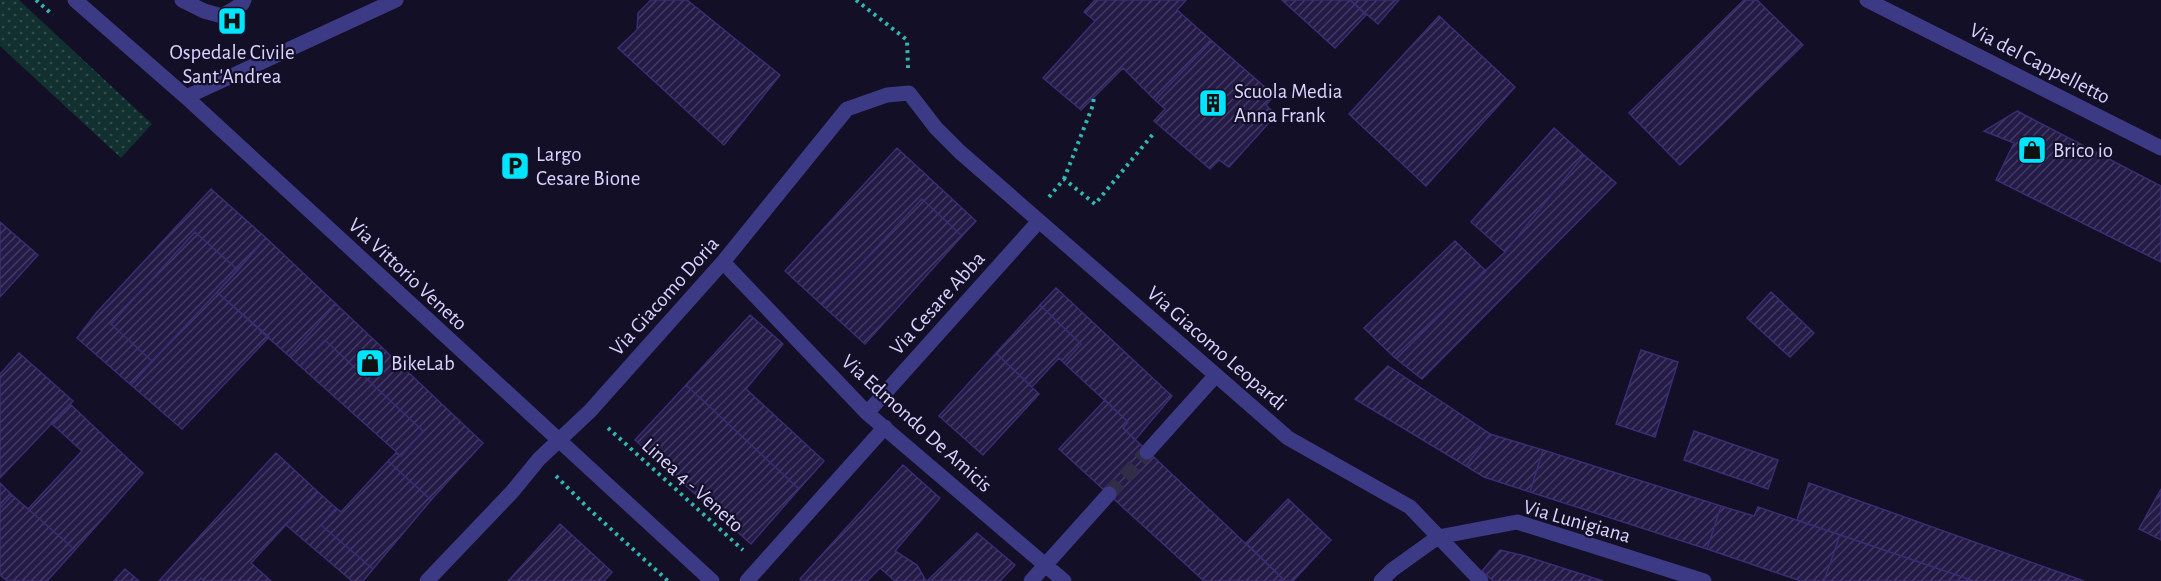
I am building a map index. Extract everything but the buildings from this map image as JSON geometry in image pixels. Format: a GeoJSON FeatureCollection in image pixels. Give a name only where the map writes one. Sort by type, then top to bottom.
{"type":"FeatureCollection","features":[{"type":"Feature","properties":{"kind":"street","name":"Via Vittorio Veneto"},"geometry":{"type":"LineString","coordinates":[[75,0],[186,98],[712,581]]}},
{"type":"Feature","properties":{"kind":"street"},"geometry":{"type":"LineString","coordinates":[[182,0],[204,11],[222,16],[242,4],[244,0]]}},
{"type":"Feature","properties":{"kind":"street"},"geometry":{"type":"LineString","coordinates":[[186,98],[396,0]]}},
{"type":"Feature","properties":{"kind":"street","name":"Via del Cappelletto"},"geometry":{"type":"LineString","coordinates":[[1867,0],[2161,148]]}},
{"type":"Feature","properties":{"kind":"street","name":"Via Giacomo Leopardi"},"geometry":{"type":"LineString","coordinates":[[909,93],[936,128],[960,152],[1288,438],[1410,507],[1481,581]]}},
{"type":"Feature","properties":{"kind":"street","name":"Via Giacomo Doria"},"geometry":{"type":"LineString","coordinates":[[428,581],[512,492],[539,459],[590,411],[723,262],[847,109],[887,94],[909,93]]}},
{"type":"Feature","properties":{"kind":"street","name":"Via Cesare Abba"},"geometry":{"type":"LineString","coordinates":[[867,413],[1036,218]]}},
{"type":"Feature","properties":{"kind":"street","name":"Via Edmondo De Amicis"},"geometry":{"type":"LineString","coordinates":[[723,262],[867,413],[1064,581]]}},
{"type":"Feature","properties":{"kind":"street"},"geometry":{"type":"LineString","coordinates":[[1148,452],[1216,375]]}},
{"type":"Feature","properties":{"kind":"street"},"geometry":{"type":"LineString","coordinates":[[747,581],[885,427]]}},
{"type":"Feature","properties":{"kind":"street"},"geometry":{"type":"LineString","coordinates":[[1031,581],[1109,494]]}},
{"type":"Feature","properties":{"kind":"street","name":"Via Lunigiana"},"geometry":{"type":"LineString","coordinates":[[1438,537],[1517,522],[1704,581]]}},
{"type":"Feature","properties":{"kind":"street"},"geometry":{"type":"LineString","coordinates":[[1387,575],[1438,537]]}},
{"type":"Feature","properties":{"kind":"street"},"geometry":{"type":"LineString","coordinates":[[1387,575],[1403,581]]}},
{"type":"Feature","properties":{"kind":"path"},"geometry":{"type":"LineString","coordinates":[[856,0],[907,40],[909,93]]}},
{"type":"Feature","properties":{"kind":"path"},"geometry":{"type":"LineString","coordinates":[[1036,218],[1064,179],[1093,105],[1094,96]]}},
{"type":"Feature","properties":{"kind":"path"},"geometry":{"type":"LineString","coordinates":[[1064,179],[1095,204],[1154,133]]}},
{"type":"Feature","properties":{"kind":"path","name":"Linea 4 - Veneto"},"geometry":{"type":"LineString","coordinates":[[590,411],[760,566]]}},
{"type":"Feature","properties":{"kind":"green space"},"geometry":{"type":"Polygon","coordinates":[[[0,0],[19,0],[152,124],[121,158],[0,46],[0,0]]]}},
{"type":"Feature","properties":{"kind":"tunnel"},"geometry":{"type":"LineString","coordinates":[[1109,494],[1147,452]]}},
{"type":"Feature","properties":{"kind":"place","name":"Ospedale Civile Sant'Andrea"},"geometry":{"type":"Point","coordinates":[232,21]}},
{"type":"Feature","properties":{"kind":"place","name":"Scuola Media Anna Frank"},"geometry":{"type":"Point","coordinates":[1213,103]}},
{"type":"Feature","properties":{"kind":"place","name":"Brico io"},"geometry":{"type":"Point","coordinates":[2032,150]}},
{"type":"Feature","properties":{"kind":"place","name":"Largo Cesare Bione"},"geometry":{"type":"Point","coordinates":[515,166]}},
{"type":"Feature","properties":{"kind":"place","name":"BikeLab"},"geometry":{"type":"Point","coordinates":[370,363]}}]}
